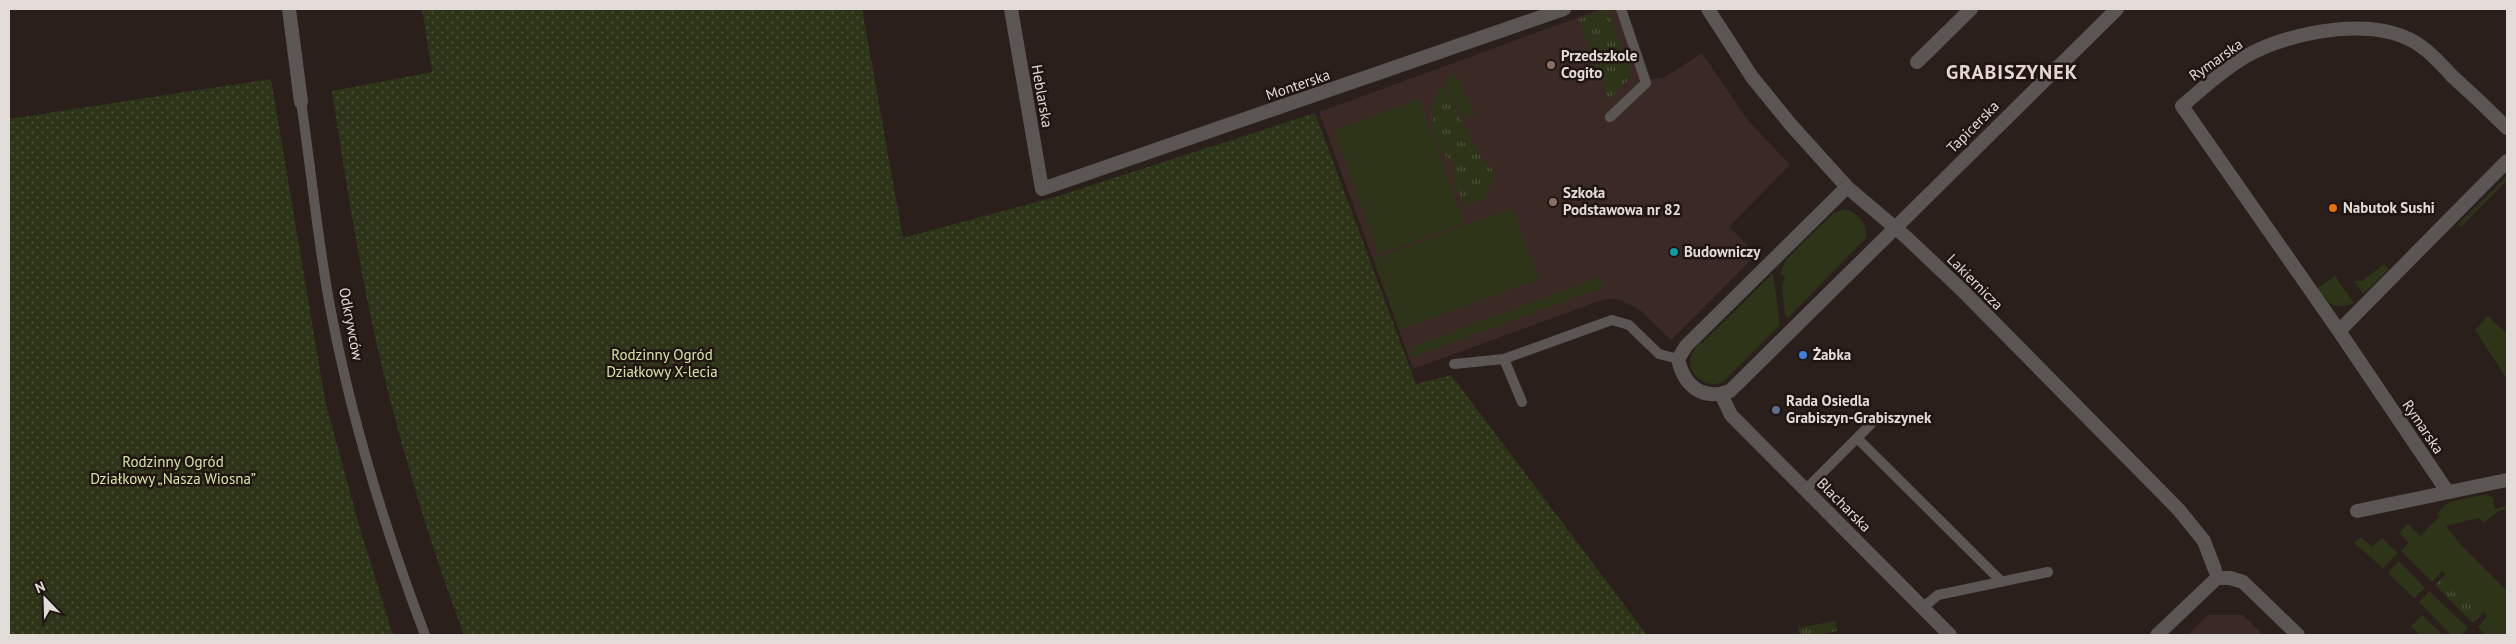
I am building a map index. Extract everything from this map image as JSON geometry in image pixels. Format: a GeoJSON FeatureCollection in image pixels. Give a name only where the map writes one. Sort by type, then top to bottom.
{"type":"FeatureCollection","features":[{"type":"Feature","properties":{"kind":"street","name":"Odkrywców"},"geometry":{"type":"LineString","coordinates":[[289,9],[301,102]]}},
{"type":"Feature","properties":{"kind":"street","name":"Heblarska"},"geometry":{"type":"LineString","coordinates":[[1010,9],[1042,189]]}},
{"type":"Feature","properties":{"kind":"street","name":"Monterska"},"geometry":{"type":"LineString","coordinates":[[1042,189],[1564,9]]}},
{"type":"Feature","properties":{"kind":"street","name":"Lakiernicza"},"geometry":{"type":"LineString","coordinates":[[1708,9],[1752,78],[1791,125],[1847,187],[1895,227],[1964,292],[2179,510],[2204,541],[2216,574]]}},
{"type":"Feature","properties":{"kind":"street"},"geometry":{"type":"LineString","coordinates":[[1917,62],[1971,9]]}},
{"type":"Feature","properties":{"kind":"street","name":"Tapicerska"},"geometry":{"type":"LineString","coordinates":[[1895,227],[2117,9]]}},
{"type":"Feature","properties":{"kind":"street","name":"Rymarska"},"geometry":{"type":"LineString","coordinates":[[2447,491],[2339,331],[2182,106],[2206,85],[2242,60],[2286,39],[2327,31],[2369,28],[2399,36],[2422,46],[2507,128]]}},
{"type":"Feature","properties":{"kind":"street"},"geometry":{"type":"LineString","coordinates":[[2339,331],[2507,161]]}},
{"type":"Feature","properties":{"kind":"street"},"geometry":{"type":"LineString","coordinates":[[1847,187],[1717,313],[1686,346],[1678,359],[1682,374],[1696,389],[1712,395],[1730,390],[1895,227]]}},
{"type":"Feature","properties":{"kind":"street","name":"Blacharska"},"geometry":{"type":"LineString","coordinates":[[1721,394],[1731,415],[1950,635]]}},
{"type":"Feature","properties":{"kind":"street"},"geometry":{"type":"LineString","coordinates":[[2357,511],[2507,480]]}},
{"type":"Feature","properties":{"kind":"street"},"geometry":{"type":"LineString","coordinates":[[2157,635],[2216,574],[2243,582],[2298,635]]}},
{"type":"Feature","properties":{"kind":"lane"},"geometry":{"type":"LineString","coordinates":[[1610,117],[1646,83],[1621,9]]}},
{"type":"Feature","properties":{"kind":"lane","name":"Odkrywców"},"geometry":{"type":"LineString","coordinates":[[301,102],[329,300],[348,391],[362,448],[408,591],[425,635]]}},
{"type":"Feature","properties":{"kind":"lane"},"geometry":{"type":"LineString","coordinates":[[1454,364],[1504,359],[1612,320],[1629,324],[1659,354],[1678,359]]}},
{"type":"Feature","properties":{"kind":"lane"},"geometry":{"type":"LineString","coordinates":[[1504,359],[1522,402]]}},
{"type":"Feature","properties":{"kind":"lane"},"geometry":{"type":"LineString","coordinates":[[1806,489],[1871,424]]}},
{"type":"Feature","properties":{"kind":"lane"},"geometry":{"type":"LineString","coordinates":[[1857,438],[2002,582]]}},
{"type":"Feature","properties":{"kind":"lane"},"geometry":{"type":"LineString","coordinates":[[1922,608],[1938,595],[2048,572]]}},
{"type":"Feature","properties":{"kind":"shaded area","name":"Szkoła Podstawowa nr 82"},"geometry":{"type":"Polygon","coordinates":[[[1601,9],[1627,9],[1651,79],[1663,78],[1702,53],[1747,119],[1790,165],[1729,227],[1757,254],[1671,340],[1639,309],[1617,299],[1605,299],[1413,369],[1319,112],[1601,9]]]}},
{"type":"Feature","properties":{"kind":"shaded area"},"geometry":{"type":"Polygon","coordinates":[[[2208,615],[2243,615],[2263,635],[2188,635],[2208,615]]]}},
{"type":"Feature","properties":{"kind":"green space","name":"Rodzinny Ogród Działkowy X-lecia"},"geometry":{"type":"Polygon","coordinates":[[[422,9],[862,9],[903,238],[1055,197],[1315,113],[1416,384],[1451,375],[1647,635],[464,635],[418,501],[381,363],[360,262],[332,91],[432,72],[422,9]]]}},
{"type":"Feature","properties":{"kind":"green space"},"geometry":{"type":"Polygon","coordinates":[[[1607,9],[1631,72],[1628,80],[1609,100],[1578,19],[1607,9]]]}},
{"type":"Feature","properties":{"kind":"green space"},"geometry":{"type":"Polygon","coordinates":[[[1455,74],[1476,115],[1463,117],[1444,80],[1455,74]]]}},
{"type":"Feature","properties":{"kind":"green space","name":"Rodzinny Ogród Działkowy „Nasza Wiosna”"},"geometry":{"type":"Polygon","coordinates":[[[271,79],[325,400],[358,522],[393,635],[9,635],[9,119],[271,79]]]}},
{"type":"Feature","properties":{"kind":"green space"},"geometry":{"type":"Polygon","coordinates":[[[1444,88],[1453,100],[1477,150],[1496,173],[1484,199],[1466,205],[1456,186],[1454,163],[1440,148],[1433,129],[1432,109],[1434,99],[1438,89],[1444,88]]]}},
{"type":"Feature","properties":{"kind":"green space"},"geometry":{"type":"Polygon","coordinates":[[[1419,99],[1464,223],[1379,254],[1334,131],[1419,99]]]}},
{"type":"Feature","properties":{"kind":"green space"},"geometry":{"type":"Polygon","coordinates":[[[2505,178],[2507,180],[2461,227],[2458,224],[2505,178]]]}},
{"type":"Feature","properties":{"kind":"green space"},"geometry":{"type":"Polygon","coordinates":[[[1512,208],[1539,279],[1400,330],[1374,259],[1512,208]]]}},
{"type":"Feature","properties":{"kind":"green space"},"geometry":{"type":"Polygon","coordinates":[[[1845,209],[1858,216],[1861,220],[1865,228],[1866,238],[1788,318],[1785,315],[1782,286],[1785,277],[1781,273],[1785,261],[1834,213],[1845,209]]]}},
{"type":"Feature","properties":{"kind":"green space"},"geometry":{"type":"Polygon","coordinates":[[[2384,264],[2389,269],[2363,294],[2354,281],[2362,281],[2384,264]]]}},
{"type":"Feature","properties":{"kind":"green space"},"geometry":{"type":"Polygon","coordinates":[[[1773,273],[1780,325],[1724,381],[1713,384],[1702,381],[1693,373],[1691,367],[1690,359],[1694,350],[1699,343],[1701,344],[1773,273]]]}},
{"type":"Feature","properties":{"kind":"green space"},"geometry":{"type":"Polygon","coordinates":[[[2335,276],[2354,303],[2337,306],[2328,302],[2316,289],[2335,276]]]}},
{"type":"Feature","properties":{"kind":"green space"},"geometry":{"type":"Polygon","coordinates":[[[1600,277],[1604,287],[1413,357],[1409,348],[1600,277]]]}},
{"type":"Feature","properties":{"kind":"green space"},"geometry":{"type":"Polygon","coordinates":[[[2488,316],[2507,334],[2507,379],[2475,330],[2488,316]]]}},
{"type":"Feature","properties":{"kind":"green space"},"geometry":{"type":"Polygon","coordinates":[[[2487,494],[2493,498],[2495,509],[2507,506],[2507,509],[2499,511],[2483,523],[2479,518],[2446,526],[2461,545],[2507,591],[2507,635],[2486,635],[2478,627],[2487,616],[2442,571],[2432,582],[2401,551],[2409,543],[2399,533],[2408,524],[2421,536],[2439,516],[2437,514],[2445,505],[2454,501],[2487,494]]]}},
{"type":"Feature","properties":{"kind":"green space"},"geometry":{"type":"Polygon","coordinates":[[[2361,537],[2372,547],[2382,538],[2398,553],[2383,568],[2354,543],[2361,537]]]}},
{"type":"Feature","properties":{"kind":"green space"},"geometry":{"type":"Polygon","coordinates":[[[2399,561],[2425,588],[2414,598],[2388,573],[2399,561]]]}},
{"type":"Feature","properties":{"kind":"green space"},"geometry":{"type":"Polygon","coordinates":[[[2446,574],[2484,612],[2473,623],[2435,585],[2446,574]]]}},
{"type":"Feature","properties":{"kind":"green space"},"geometry":{"type":"Polygon","coordinates":[[[2429,591],[2468,628],[2461,635],[2451,635],[2419,602],[2429,591]]]}},
{"type":"Feature","properties":{"kind":"green space"},"geometry":{"type":"Polygon","coordinates":[[[2422,615],[2443,635],[2420,635],[2411,626],[2422,615]]]}},
{"type":"Feature","properties":{"kind":"green space"},"geometry":{"type":"Polygon","coordinates":[[[1835,621],[1837,631],[1819,635],[1800,635],[1798,628],[1835,621]]]}},
{"type":"Feature","properties":{"kind":"place","name":"Przedszkole Cogito"},"geometry":{"type":"Point","coordinates":[1551,65]}},
{"type":"Feature","properties":{"kind":"place","name":"Szkoła Podstawowa nr 82"},"geometry":{"type":"Point","coordinates":[1553,202]}},
{"type":"Feature","properties":{"kind":"place","name":"Nabutok Sushi"},"geometry":{"type":"Point","coordinates":[2333,208]}},
{"type":"Feature","properties":{"kind":"place","name":"Budowniczy"},"geometry":{"type":"Point","coordinates":[1674,252]}},
{"type":"Feature","properties":{"kind":"place","name":"Żabka"},"geometry":{"type":"Point","coordinates":[1803,355]}},
{"type":"Feature","properties":{"kind":"place","name":"Rada Osiedla Grabiszyn-Grabiszynek"},"geometry":{"type":"Point","coordinates":[1776,410]}},
{"type":"Feature","properties":{"kind":"district","name":"GRABISZYNEK"},"geometry":{"type":"Point","coordinates":[2012,72]}}]}
